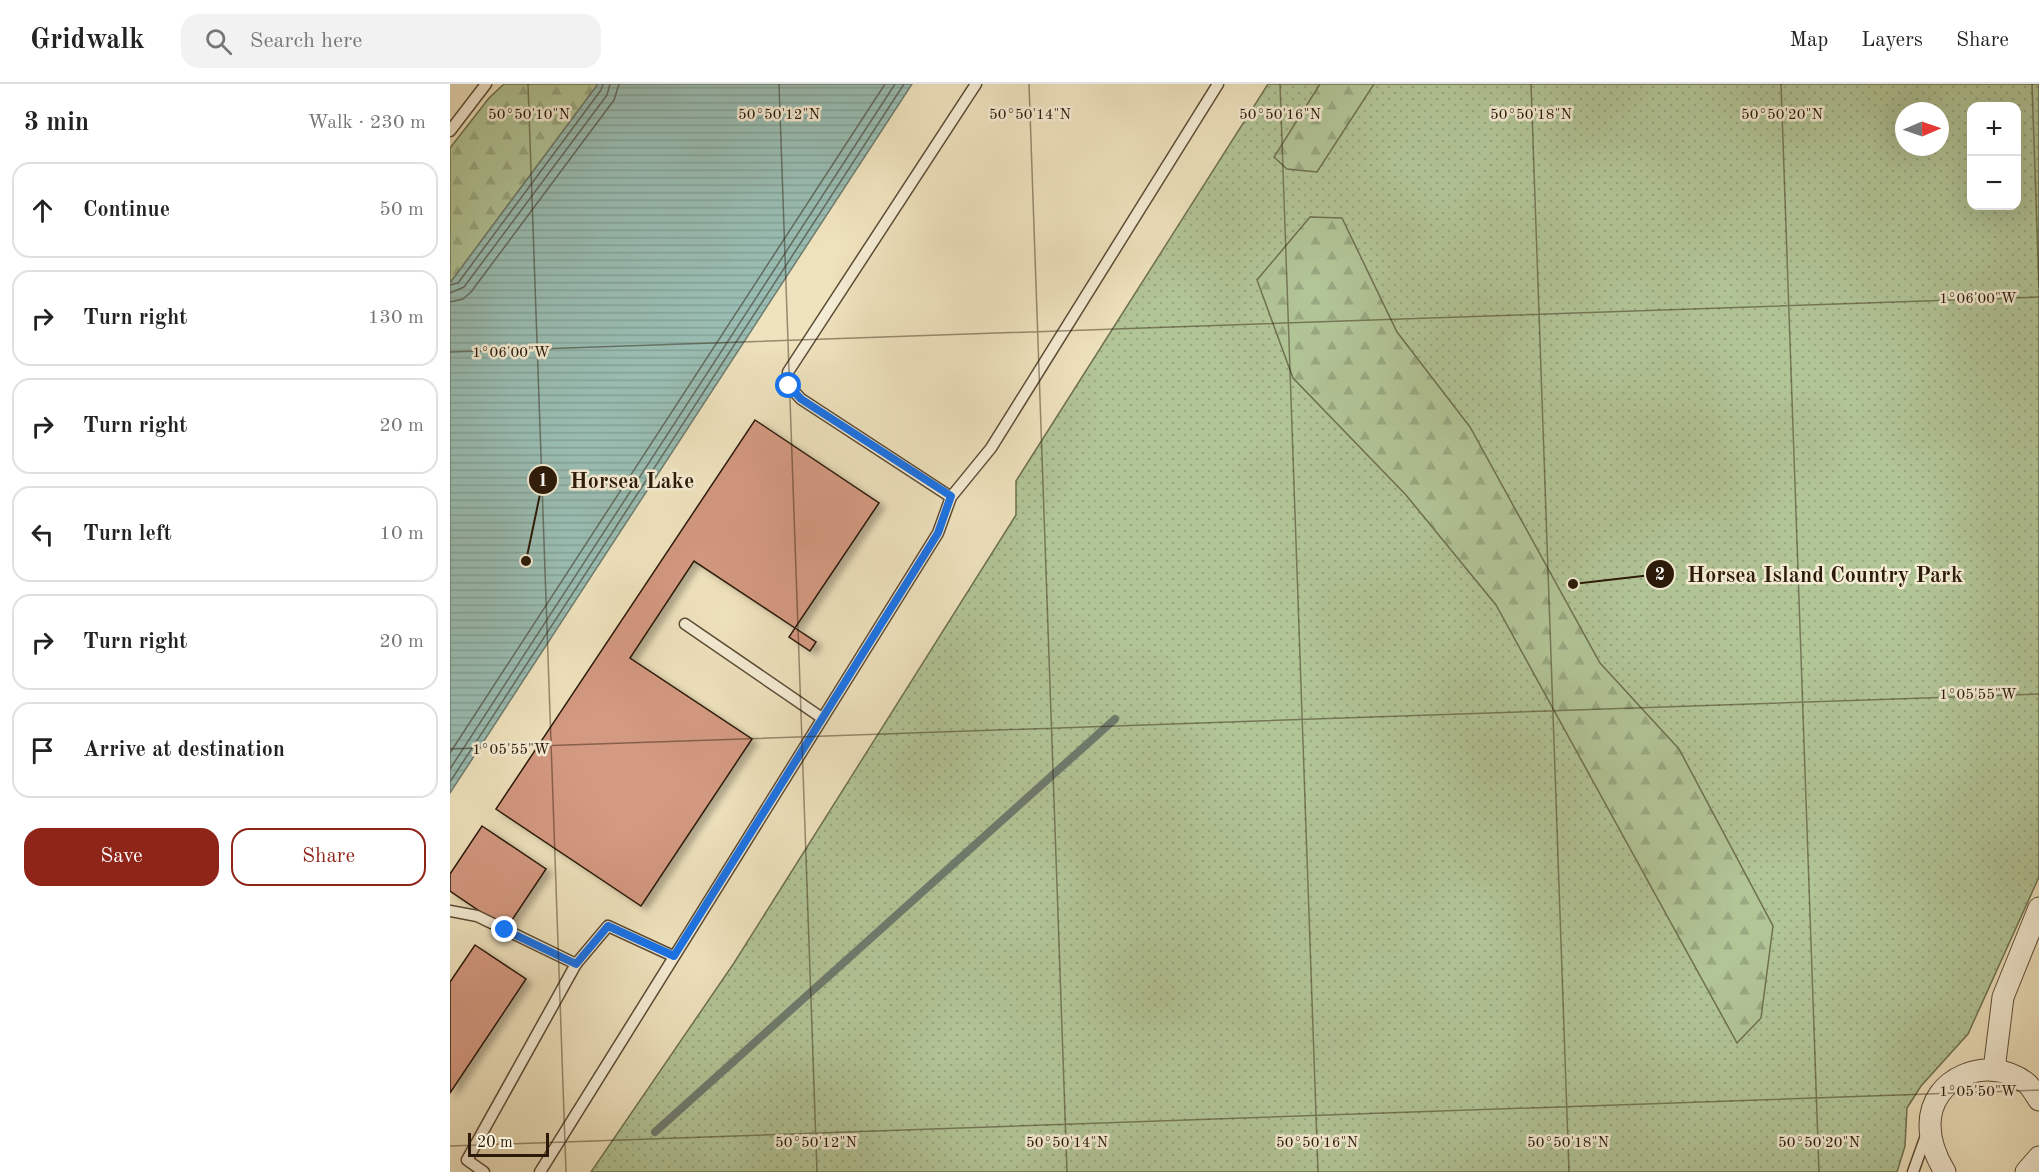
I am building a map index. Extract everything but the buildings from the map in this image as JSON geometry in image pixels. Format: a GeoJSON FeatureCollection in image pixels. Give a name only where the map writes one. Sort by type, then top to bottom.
{"type":"FeatureCollection","features":[{"type":"Feature","properties":{"kind":"street"},"geometry":{"type":"LineString","coordinates":[[1994,1070],[2003,997],[2039,908]]}},
{"type":"Feature","properties":{"kind":"street"},"geometry":{"type":"LineString","coordinates":[[1946,1172],[1934,1153],[1929,1124],[1943,1088],[1954,1078],[1979,1069],[1994,1070],[2027,1082],[2039,1100]]}},
{"type":"Feature","properties":{"kind":"lane"},"geometry":{"type":"LineString","coordinates":[[450,131],[486,84]]}},
{"type":"Feature","properties":{"kind":"lane"},"geometry":{"type":"LineString","coordinates":[[951,496],[801,399],[789,386],[788,372],[976,84]]}},
{"type":"Feature","properties":{"kind":"lane"},"geometry":{"type":"LineString","coordinates":[[540,1172],[938,533],[951,496],[991,448],[1218,84]]}},
{"type":"Feature","properties":{"kind":"lane"},"geometry":{"type":"LineString","coordinates":[[685,624],[822,718]]}},
{"type":"Feature","properties":{"kind":"lane"},"geometry":{"type":"LineString","coordinates":[[450,911],[477,916],[576,964]]}},
{"type":"Feature","properties":{"kind":"lane"},"geometry":{"type":"LineString","coordinates":[[484,1172],[467,1160],[576,964],[608,926],[674,956]]}},
{"type":"Feature","properties":{"kind":"lane"},"geometry":{"type":"LineString","coordinates":[[1912,1172],[1929,1124]]}},
{"type":"Feature","properties":{"kind":"green space"},"geometry":{"type":"Polygon","coordinates":[[[504,84],[598,84],[450,283],[450,148],[489,98],[504,84]]]}},
{"type":"Feature","properties":{"kind":"green space"},"geometry":{"type":"Polygon","coordinates":[[[1268,84],[2039,84],[2039,877],[1968,1034],[1921,1086],[1907,1108],[1905,1146],[1897,1172],[591,1172],[734,963],[1016,515],[1016,481],[1268,84]]]}},
{"type":"Feature","properties":{"kind":"green space"},"geometry":{"type":"Polygon","coordinates":[[[1320,84],[1374,84],[1317,172],[1287,169],[1274,157],[1320,84]]]}},
{"type":"Feature","properties":{"kind":"green space"},"geometry":{"type":"Polygon","coordinates":[[[1310,217],[1342,218],[1397,332],[1470,427],[1600,663],[1679,749],[1773,926],[1761,1018],[1737,1043],[1496,605],[1406,495],[1293,378],[1257,280],[1310,217]]]}},
{"type":"Feature","properties":{"kind":"water"},"geometry":{"type":"Polygon","coordinates":[[[598,84],[912,84],[450,793],[450,283],[598,84]]]}},
{"type":"Feature","properties":{"kind":"waterway"},"geometry":{"type":"LineString","coordinates":[[655,1132],[1115,719]]}},
{"type":"Feature","properties":{"kind":"place","name":"Horsea Lake"},"geometry":{"type":"Point","coordinates":[526,561]}},
{"type":"Feature","properties":{"kind":"place","name":"Horsea Island Country Park"},"geometry":{"type":"Point","coordinates":[1573,584]}},
{"type":"Feature","properties":{"kind":"route"},"geometry":{"type":"LineString","coordinates":[[505,930],[576,964],[608,926],[674,956],[938,533],[951,496],[801,399],[789,386]]}}]}
